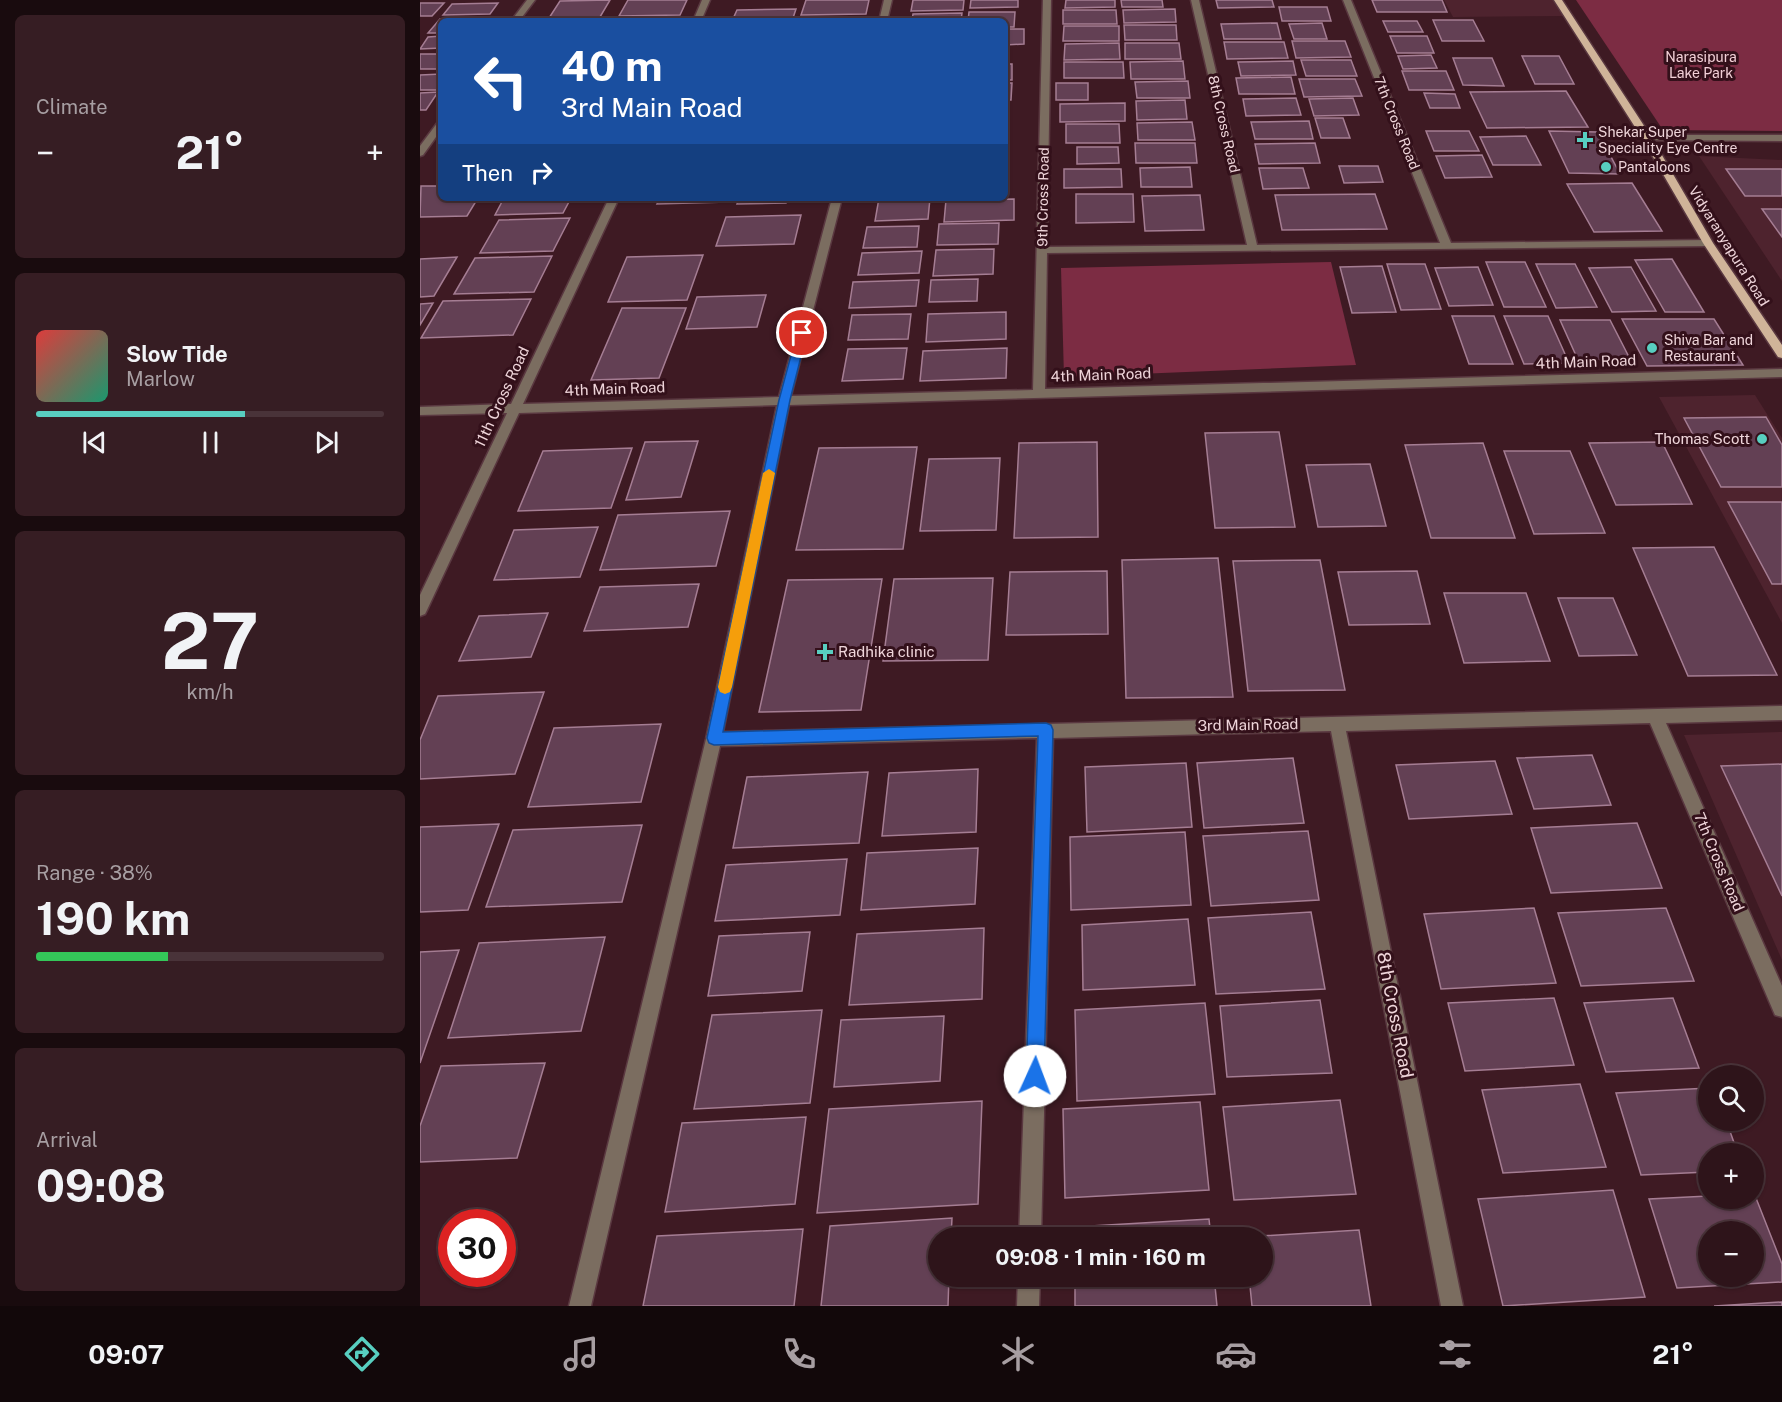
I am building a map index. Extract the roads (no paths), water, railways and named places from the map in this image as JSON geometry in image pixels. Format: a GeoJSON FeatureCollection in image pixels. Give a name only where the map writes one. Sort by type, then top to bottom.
{"type":"FeatureCollection","features":[{"type":"Feature","properties":{"kind":"main road","name":"Vidyaranyapura Road"},"geometry":{"type":"LineString","coordinates":[[1558,0],[1647,138],[1707,243],[1782,354]]}},
{"type":"Feature","properties":{"kind":"street"},"geometry":{"type":"LineString","coordinates":[[517,18],[531,0]]}},
{"type":"Feature","properties":{"kind":"street"},"geometry":{"type":"LineString","coordinates":[[697,18],[706,0]]}},
{"type":"Feature","properties":{"kind":"street"},"geometry":{"type":"LineString","coordinates":[[884,18],[888,0]]}},
{"type":"Feature","properties":{"kind":"street","name":"9th Cross Road"},"geometry":{"type":"LineString","coordinates":[[1039,393],[1047,0]]}},
{"type":"Feature","properties":{"kind":"street","name":"8th Cross Road"},"geometry":{"type":"LineString","coordinates":[[1195,0],[1253,248]]}},
{"type":"Feature","properties":{"kind":"street","name":"7th Cross Road"},"geometry":{"type":"LineString","coordinates":[[1347,0],[1447,246]]}},
{"type":"Feature","properties":{"kind":"street"},"geometry":{"type":"LineString","coordinates":[[420,153],[438,128]]}},
{"type":"Feature","properties":{"kind":"street"},"geometry":{"type":"LineString","coordinates":[[1647,138],[1782,138]]}},
{"type":"Feature","properties":{"kind":"street","name":"11th Cross Road"},"geometry":{"type":"LineString","coordinates":[[420,610],[613,201]]}},
{"type":"Feature","properties":{"kind":"street"},"geometry":{"type":"LineString","coordinates":[[580,1306],[714,738],[784,400],[836,201]]}},
{"type":"Feature","properties":{"kind":"street"},"geometry":{"type":"LineString","coordinates":[[1042,250],[1707,243]]}},
{"type":"Feature","properties":{"kind":"street","name":"4th Main Road"},"geometry":{"type":"LineString","coordinates":[[420,411],[1782,373]]}},
{"type":"Feature","properties":{"kind":"street","name":"3rd Main Road"},"geometry":{"type":"LineString","coordinates":[[714,738],[1782,713]]}},
{"type":"Feature","properties":{"kind":"street","name":"7th Cross Road"},"geometry":{"type":"LineString","coordinates":[[1655,716],[1782,1008]]}},
{"type":"Feature","properties":{"kind":"street","name":"8th Cross Road"},"geometry":{"type":"LineString","coordinates":[[1337,723],[1452,1306]]}},
{"type":"Feature","properties":{"kind":"street"},"geometry":{"type":"LineString","coordinates":[[1030,1227],[1046,730]]}},
{"type":"Feature","properties":{"kind":"street"},"geometry":{"type":"LineString","coordinates":[[1028,1306],[1029,1287]]}},
{"type":"Feature","properties":{"kind":"place","name":"Shekar Super Speciality Eye Centre"},"geometry":{"type":"Point","coordinates":[1585,140]}},
{"type":"Feature","properties":{"kind":"place","name":"Pantaloons"},"geometry":{"type":"Point","coordinates":[1606,167]}},
{"type":"Feature","properties":{"kind":"place","name":"Shiva Bar and Restaurant"},"geometry":{"type":"Point","coordinates":[1652,348]}},
{"type":"Feature","properties":{"kind":"place","name":"Thomas Scott"},"geometry":{"type":"Point","coordinates":[1762,439]}},
{"type":"Feature","properties":{"kind":"place","name":"Radhika clinic"},"geometry":{"type":"Point","coordinates":[825,652]}},
{"type":"Feature","properties":{"kind":"park label","name":"Narasipura Lake Park"},"geometry":{"type":"Point","coordinates":[1701,66]}}]}
